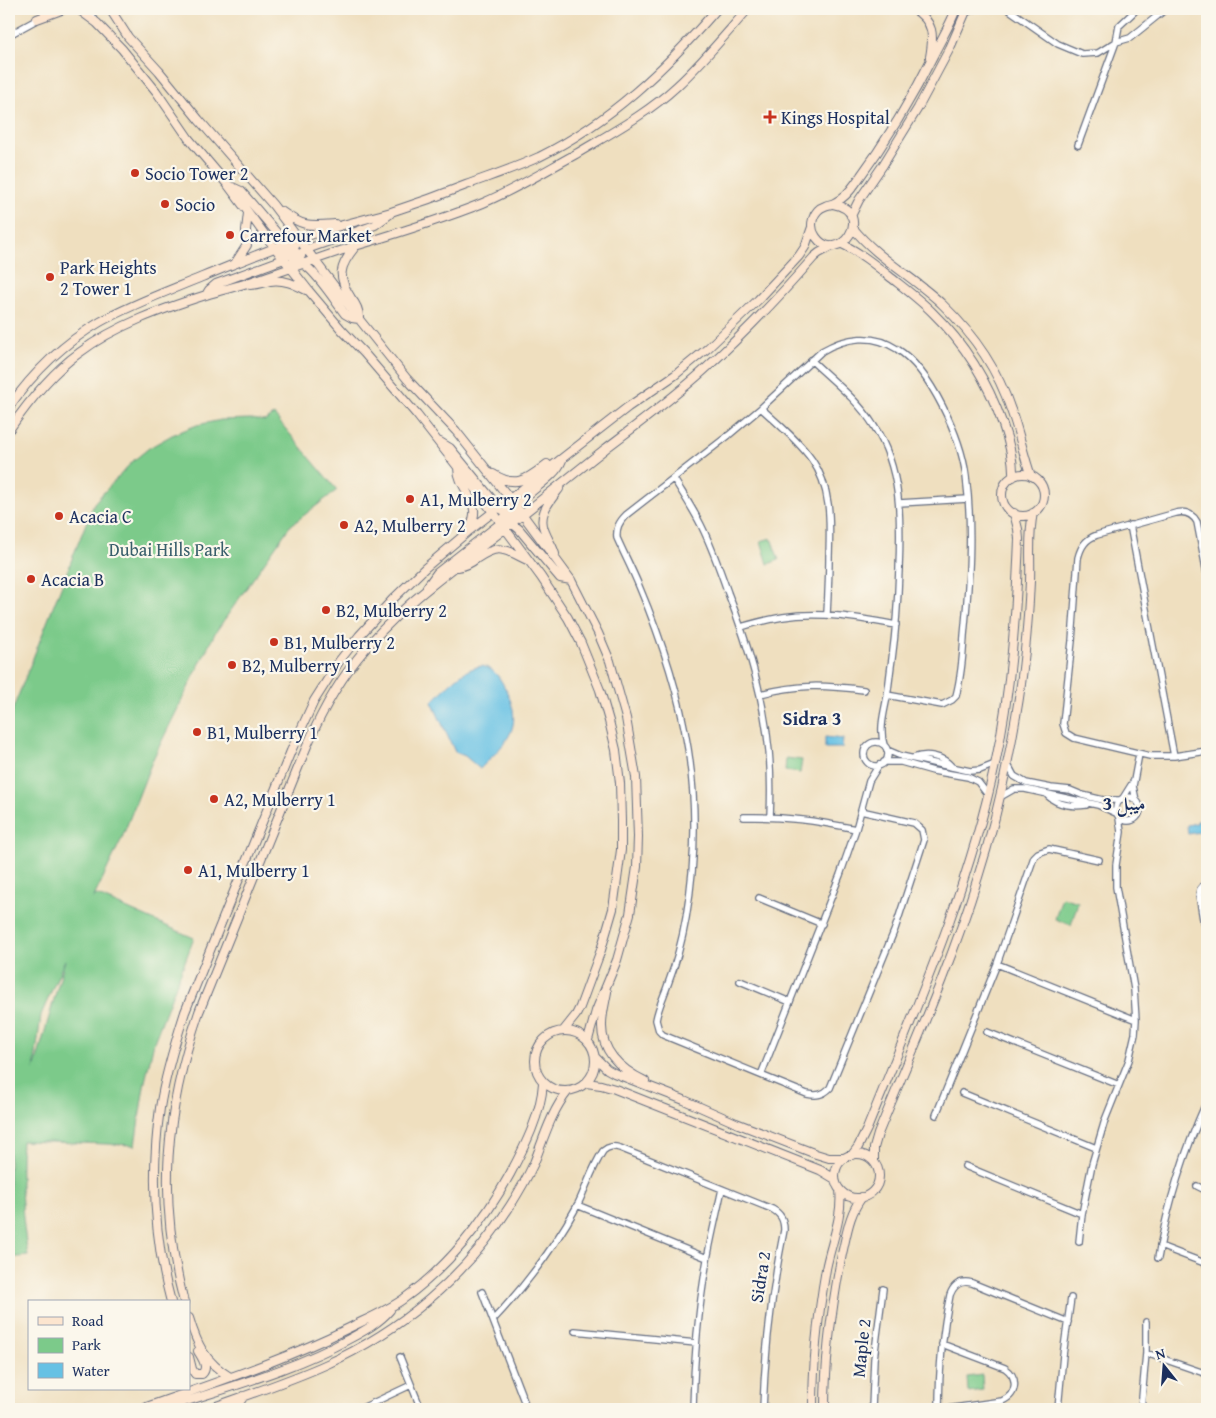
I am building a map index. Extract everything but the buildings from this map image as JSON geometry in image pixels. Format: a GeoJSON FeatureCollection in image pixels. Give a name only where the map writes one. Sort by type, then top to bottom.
{"type":"FeatureCollection","features":[{"type":"Feature","properties":{"kind":"street"},"geometry":{"type":"LineString","coordinates":[[9,35],[56,9]]}},
{"type":"Feature","properties":{"kind":"street"},"geometry":{"type":"LineString","coordinates":[[37,19],[64,9]]}},
{"type":"Feature","properties":{"kind":"street"},"geometry":{"type":"LineString","coordinates":[[78,9],[98,23],[122,49],[169,109],[189,139],[228,185],[275,248],[292,255],[314,260]]}},
{"type":"Feature","properties":{"kind":"street"},"geometry":{"type":"LineString","coordinates":[[90,9],[98,23]]}},
{"type":"Feature","properties":{"kind":"street"},"geometry":{"type":"LineString","coordinates":[[104,9],[273,205],[407,379],[449,422],[555,558],[571,580],[585,606],[610,661],[626,718],[636,777],[638,837],[634,891],[624,938],[596,1011],[588,1040]]}},
{"type":"Feature","properties":{"kind":"street"},"geometry":{"type":"LineString","coordinates":[[110,9],[128,37]]}},
{"type":"Feature","properties":{"kind":"street"},"geometry":{"type":"LineString","coordinates":[[9,406],[28,382],[52,357],[82,334],[117,312],[298,239],[393,211],[507,170],[568,142],[597,123],[646,84],[680,51],[717,9]]}},
{"type":"Feature","properties":{"kind":"street"},"geometry":{"type":"LineString","coordinates":[[9,430],[30,399],[46,382],[79,353],[125,326],[206,295],[242,285],[290,267],[408,230],[486,202],[528,181],[620,128],[656,104],[676,87],[748,9]]}},
{"type":"Feature","properties":{"kind":"street"},"geometry":{"type":"LineString","coordinates":[[914,9],[924,16],[932,30],[933,39],[929,64]]}},
{"type":"Feature","properties":{"kind":"street"},"geometry":{"type":"LineString","coordinates":[[834,204],[849,192],[871,161],[929,64],[956,9]]}},
{"type":"Feature","properties":{"kind":"street"},"geometry":{"type":"LineString","coordinates":[[851,216],[859,200],[918,108],[950,48],[966,11],[974,9]]}},
{"type":"Feature","properties":{"kind":"street"},"geometry":{"type":"LineString","coordinates":[[1008,9],[1058,44],[1082,54],[1098,53],[1116,42],[1130,38],[1166,9]]}},
{"type":"Feature","properties":{"kind":"street"},"geometry":{"type":"LineString","coordinates":[[1078,144],[1116,42],[1119,26],[1137,9]]}},
{"type":"Feature","properties":{"kind":"street"},"geometry":{"type":"LineString","coordinates":[[228,185],[237,188],[244,194],[286,244],[292,255],[304,263],[345,314],[359,319]]}},
{"type":"Feature","properties":{"kind":"street"},"geometry":{"type":"LineString","coordinates":[[832,246],[820,242],[813,233],[812,221],[816,212],[826,205],[834,204],[844,208],[851,216],[853,228],[869,245],[921,285],[957,319],[978,347],[998,380],[1011,408],[1031,476]]}},
{"type":"Feature","properties":{"kind":"street"},"geometry":{"type":"LineString","coordinates":[[273,205],[294,220],[307,225],[347,223]]}},
{"type":"Feature","properties":{"kind":"street"},"geometry":{"type":"LineString","coordinates":[[206,295],[216,284],[306,249],[375,225],[393,211]]}},
{"type":"Feature","properties":{"kind":"street"},"geometry":{"type":"LineString","coordinates":[[234,264],[247,245],[248,213]]}},
{"type":"Feature","properties":{"kind":"street"},"geometry":{"type":"LineString","coordinates":[[171,1300],[161,1256],[155,1200],[160,1108],[167,1073],[185,1012],[299,731],[323,686],[359,636],[386,605],[425,568],[562,458],[628,407],[675,375],[708,348],[758,300],[799,256],[805,247],[812,226]]}},
{"type":"Feature","properties":{"kind":"street"},"geometry":{"type":"LineString","coordinates":[[426,592],[430,582],[438,573],[507,520],[523,515],[703,371],[773,303],[814,257],[832,246],[842,244],[847,240],[853,228]]}},
{"type":"Feature","properties":{"kind":"street"},"geometry":{"type":"LineString","coordinates":[[298,239],[290,267],[309,291],[341,330],[386,378],[458,467],[496,510],[519,529],[560,578],[571,580]]}},
{"type":"Feature","properties":{"kind":"street"},"geometry":{"type":"LineString","coordinates":[[842,244],[859,253],[912,294],[950,331],[966,352],[988,388],[1000,418],[1011,455],[1013,477]]}},
{"type":"Feature","properties":{"kind":"street"},"geometry":{"type":"LineString","coordinates":[[356,246],[343,264],[341,277],[345,289],[358,310],[359,319]]}},
{"type":"Feature","properties":{"kind":"street"},"geometry":{"type":"LineString","coordinates":[[242,285],[284,281],[309,291]]}},
{"type":"Feature","properties":{"kind":"street"},"geometry":{"type":"LineString","coordinates":[[861,811],[914,823],[924,835],[923,845],[895,929],[830,1088],[825,1093],[813,1095],[668,1038],[659,1031],[656,1026],[657,1015],[678,953],[690,888],[694,830],[692,778],[685,727],[672,677],[640,587],[619,543],[616,531],[621,520],[761,408],[822,351],[833,344],[858,338],[885,342],[907,356],[943,406],[953,428],[966,474],[969,536],[967,612],[956,696],[942,705],[887,696]]}},
{"type":"Feature","properties":{"kind":"street"},"geometry":{"type":"LineString","coordinates":[[811,360],[854,401],[875,427],[894,471],[899,503],[896,625],[887,696],[881,726],[872,743],[865,749],[870,781]]}},
{"type":"Feature","properties":{"kind":"street"},"geometry":{"type":"LineString","coordinates":[[761,408],[803,448],[822,476],[826,492],[830,528],[827,614]]}},
{"type":"Feature","properties":{"kind":"street"},"geometry":{"type":"LineString","coordinates":[[438,441],[450,448],[496,510]]}},
{"type":"Feature","properties":{"kind":"street"},"geometry":{"type":"LineString","coordinates":[[487,471],[507,481],[519,482],[551,462],[562,458]]}},
{"type":"Feature","properties":{"kind":"street"},"geometry":{"type":"LineString","coordinates":[[184,1300],[173,1254],[168,1194],[169,1143],[178,1085],[188,1044],[199,1012],[302,758],[323,711],[344,676],[370,643],[399,613],[456,567],[507,520],[522,499],[558,469],[562,458]]}},
{"type":"Feature","properties":{"kind":"street"},"geometry":{"type":"LineString","coordinates":[[458,467],[460,480],[472,501],[474,509],[470,530]]}},
{"type":"Feature","properties":{"kind":"street"},"geometry":{"type":"LineString","coordinates":[[1019,474],[1031,476],[1041,484],[1044,495],[1041,506],[1033,513],[1027,515],[1014,513],[1004,502],[1004,488],[1007,482],[1019,474]]}},
{"type":"Feature","properties":{"kind":"street"},"geometry":{"type":"LineString","coordinates":[[674,479],[692,508],[710,544],[741,627],[760,694],[769,753],[770,816]]}},
{"type":"Feature","properties":{"kind":"street"},"geometry":{"type":"LineString","coordinates":[[555,558],[553,546],[545,534],[542,525],[542,516],[545,508],[564,481]]}},
{"type":"Feature","properties":{"kind":"street"},"geometry":{"type":"LineString","coordinates":[[510,499],[507,520],[528,560],[568,618],[592,667],[609,721],[616,750],[620,783],[621,850],[612,909],[601,950],[580,1007],[564,1030]]}},
{"type":"Feature","properties":{"kind":"street"},"geometry":{"type":"LineString","coordinates":[[899,503],[968,499]]}},
{"type":"Feature","properties":{"kind":"street"},"geometry":{"type":"LineString","coordinates":[[1207,574],[1197,522],[1190,514],[1181,512],[1130,525],[1087,540],[1080,551],[1063,724],[1066,733],[1074,738],[1138,754],[1174,756],[1207,751]]}},
{"type":"Feature","properties":{"kind":"street"},"geometry":{"type":"LineString","coordinates":[[852,1155],[865,1134],[946,932],[970,861],[988,795],[1004,711],[1014,625],[1019,539],[1014,513]]}},
{"type":"Feature","properties":{"kind":"street"},"geometry":{"type":"LineString","coordinates":[[825,1409],[827,1364],[834,1295],[849,1222],[854,1209],[862,1197],[873,1190],[876,1185],[878,1174],[874,1162],[874,1148],[878,1134],[962,926],[978,878],[1008,763],[1023,669],[1033,513]]}},
{"type":"Feature","properties":{"kind":"street"},"geometry":{"type":"LineString","coordinates":[[1130,525],[1174,756]]}},
{"type":"Feature","properties":{"kind":"street"},"geometry":{"type":"LineString","coordinates":[[456,567],[469,564],[488,551],[497,549],[508,551],[528,560]]}},
{"type":"Feature","properties":{"kind":"street"},"geometry":{"type":"LineString","coordinates":[[741,627],[784,616],[827,614],[896,625]]}},
{"type":"Feature","properties":{"kind":"street"},"geometry":{"type":"LineString","coordinates":[[760,694],[806,686],[835,686],[864,690]]}},
{"type":"Feature","properties":{"kind":"street"},"geometry":{"type":"LineString","coordinates":[[761,1075],[822,924],[856,829],[870,781],[887,756],[881,726]]}},
{"type":"Feature","properties":{"kind":"street"},"geometry":{"type":"LineString","coordinates":[[872,743],[880,743],[896,755],[975,771],[995,764]]}},
{"type":"Feature","properties":{"kind":"street"},"geometry":{"type":"LineString","coordinates":[[1000,796],[1014,789],[1020,789],[1046,794],[1054,801],[1068,805],[1078,806],[1089,803],[1104,807],[1125,821],[1130,821],[1136,818],[1140,811],[1134,792],[1138,754]]}},
{"type":"Feature","properties":{"kind":"street"},"geometry":{"type":"LineString","coordinates":[[867,762],[873,765],[901,762],[933,771],[968,777],[978,782],[988,795]]}},
{"type":"Feature","properties":{"kind":"street"},"geometry":{"type":"LineString","coordinates":[[1008,763],[1014,776],[1021,781],[1047,788],[1070,790],[1103,800],[1131,797],[1136,800]]}},
{"type":"Feature","properties":{"kind":"street"},"geometry":{"type":"LineString","coordinates":[[1078,1242],[1096,1148],[1129,1060],[1136,1020],[1134,989],[1116,887],[1116,866],[1121,827],[1116,804],[1134,780]]}},
{"type":"Feature","properties":{"kind":"street"},"geometry":{"type":"LineString","coordinates":[[744,817],[770,816],[856,829]]}},
{"type":"Feature","properties":{"kind":"street"},"geometry":{"type":"LineString","coordinates":[[1121,837],[1130,821]]}},
{"type":"Feature","properties":{"kind":"street"},"geometry":{"type":"LineString","coordinates":[[936,1115],[997,964],[1032,862],[1038,853],[1048,850],[1099,860]]}},
{"type":"Feature","properties":{"kind":"street"},"geometry":{"type":"LineString","coordinates":[[1207,881],[1200,888],[1199,895],[1207,944]]}},
{"type":"Feature","properties":{"kind":"street"},"geometry":{"type":"LineString","coordinates":[[759,898],[822,924]]}},
{"type":"Feature","properties":{"kind":"street"},"geometry":{"type":"LineString","coordinates":[[207,958],[212,962],[218,963]]}},
{"type":"Feature","properties":{"kind":"street"},"geometry":{"type":"LineString","coordinates":[[997,964],[1136,1020]]}},
{"type":"Feature","properties":{"kind":"street"},"geometry":{"type":"LineString","coordinates":[[740,982],[790,1002]]}},
{"type":"Feature","properties":{"kind":"street"},"geometry":{"type":"LineString","coordinates":[[607,983],[602,1024],[605,1045],[616,1063],[656,1090]]}},
{"type":"Feature","properties":{"kind":"street"},"geometry":{"type":"LineString","coordinates":[[564,1030],[577,1032],[588,1040],[596,1058],[594,1071],[586,1083],[568,1091],[551,1088],[544,1083],[537,1074],[534,1063],[535,1052],[548,1035],[564,1030]]}},
{"type":"Feature","properties":{"kind":"street"},"geometry":{"type":"LineString","coordinates":[[987,1032],[1119,1085]]}},
{"type":"Feature","properties":{"kind":"street"},"geometry":{"type":"LineString","coordinates":[[596,1058],[614,1073],[684,1100],[736,1124],[816,1154],[829,1158],[864,1155],[874,1162]]}},
{"type":"Feature","properties":{"kind":"street"},"geometry":{"type":"LineString","coordinates":[[190,1389],[230,1377],[313,1346],[394,1305],[424,1283],[450,1258],[486,1214],[501,1190],[527,1139],[540,1106],[544,1083]]}},
{"type":"Feature","properties":{"kind":"street"},"geometry":{"type":"LineString","coordinates":[[586,1083],[615,1089],[811,1166],[835,1179]]}},
{"type":"Feature","properties":{"kind":"street"},"geometry":{"type":"LineString","coordinates":[[208,1409],[319,1368],[363,1346],[415,1311],[447,1284],[476,1253],[509,1208],[533,1165],[556,1109],[568,1091]]}},
{"type":"Feature","properties":{"kind":"street"},"geometry":{"type":"LineString","coordinates":[[962,1093],[1096,1148]]}},
{"type":"Feature","properties":{"kind":"street"},"geometry":{"type":"LineString","coordinates":[[1158,1258],[1178,1174],[1207,1102]]}},
{"type":"Feature","properties":{"kind":"street","name":"Sidra 2"},"geometry":{"type":"LineString","coordinates":[[493,1320],[540,1266],[560,1236],[577,1205],[603,1151],[608,1147],[614,1146],[776,1212],[783,1220],[784,1225],[770,1308],[763,1409]]}},
{"type":"Feature","properties":{"kind":"street"},"geometry":{"type":"LineString","coordinates":[[813,1409],[814,1363],[818,1326],[828,1258],[840,1211],[840,1190],[835,1179],[836,1168],[844,1158]]}},
{"type":"Feature","properties":{"kind":"street"},"geometry":{"type":"LineString","coordinates":[[965,1166],[1082,1214]]}},
{"type":"Feature","properties":{"kind":"street"},"geometry":{"type":"LineString","coordinates":[[1197,1186],[1207,1191]]}},
{"type":"Feature","properties":{"kind":"street"},"geometry":{"type":"LineString","coordinates":[[694,1409],[696,1343],[707,1258],[722,1189]]}},
{"type":"Feature","properties":{"kind":"street"},"geometry":{"type":"LineString","coordinates":[[840,1190],[850,1197],[862,1197]]}},
{"type":"Feature","properties":{"kind":"street"},"geometry":{"type":"LineString","coordinates":[[577,1205],[707,1258]]}},
{"type":"Feature","properties":{"kind":"street"},"geometry":{"type":"LineString","coordinates":[[1160,1246],[1207,1264]]}},
{"type":"Feature","properties":{"kind":"street"},"geometry":{"type":"LineString","coordinates":[[939,1409],[942,1344],[950,1295],[956,1285],[966,1282],[1068,1322]]}},
{"type":"Feature","properties":{"kind":"street","name":"Maple 2"},"geometry":{"type":"LineString","coordinates":[[872,1409],[875,1352],[883,1289]]}},
{"type":"Feature","properties":{"kind":"street"},"geometry":{"type":"LineString","coordinates":[[482,1292],[527,1409]]}},
{"type":"Feature","properties":{"kind":"street"},"geometry":{"type":"LineString","coordinates":[[1058,1409],[1071,1298]]}},
{"type":"Feature","properties":{"kind":"street"},"geometry":{"type":"LineString","coordinates":[[164,1409],[292,1365],[340,1344],[379,1321],[394,1305]]}},
{"type":"Feature","properties":{"kind":"street"},"geometry":{"type":"LineString","coordinates":[[190,1321],[197,1341],[209,1360],[218,1370],[230,1377]]}},
{"type":"Feature","properties":{"kind":"street"},"geometry":{"type":"LineString","coordinates":[[1141,1409],[1146,1353],[1146,1322]]}},
{"type":"Feature","properties":{"kind":"street"},"geometry":{"type":"LineString","coordinates":[[190,1361],[193,1372],[198,1374],[204,1372],[205,1366],[196,1346],[193,1330]]}},
{"type":"Feature","properties":{"kind":"street"},"geometry":{"type":"LineString","coordinates":[[575,1331],[696,1343]]}},
{"type":"Feature","properties":{"kind":"street"},"geometry":{"type":"LineString","coordinates":[[942,1344],[1005,1368],[1012,1375],[1015,1383],[1013,1392],[1007,1399],[1002,1401],[947,1409]]}},
{"type":"Feature","properties":{"kind":"street"},"geometry":{"type":"LineString","coordinates":[[1146,1353],[1207,1374]]}},
{"type":"Feature","properties":{"kind":"street"},"geometry":{"type":"LineString","coordinates":[[400,1357],[420,1409]]}},
{"type":"Feature","properties":{"kind":"street"},"geometry":{"type":"LineString","coordinates":[[360,1409],[411,1385]]}},
{"type":"Feature","properties":{"kind":"street"},"geometry":{"type":"LineString","coordinates":[[142,1409],[181,1392]]}},
{"type":"Feature","properties":{"kind":"street"},"geometry":{"type":"LineString","coordinates":[[235,1409],[244,1396]]}},
{"type":"Feature","properties":{"kind":"green space","name":"Dubai Hills Park"},"geometry":{"type":"Polygon","coordinates":[[[274,415],[337,490],[290,526],[215,633],[153,759],[122,838],[93,899],[96,895],[194,938],[154,1042],[144,1086],[135,1145],[22,1141],[22,1199],[28,1256],[9,1258],[9,719],[94,503],[133,461],[149,448],[172,435],[197,425],[221,420],[251,419],[265,421],[274,415]],[[65,960],[41,1015],[34,1070],[65,960]]]}},
{"type":"Feature","properties":{"kind":"green space"},"geometry":{"type":"Polygon","coordinates":[[[771,538],[779,560],[768,564],[761,541],[771,538]]]}},
{"type":"Feature","properties":{"kind":"green space"},"geometry":{"type":"Polygon","coordinates":[[[786,758],[802,760],[800,773],[785,771],[786,758]]]}},
{"type":"Feature","properties":{"kind":"green space"},"geometry":{"type":"Polygon","coordinates":[[[1062,897],[1078,902],[1071,925],[1055,919],[1062,897]]]}},
{"type":"Feature","properties":{"kind":"green space"},"geometry":{"type":"Polygon","coordinates":[[[982,1375],[983,1390],[968,1392],[967,1377],[982,1375]]]}},
{"type":"Feature","properties":{"kind":"water"},"geometry":{"type":"Polygon","coordinates":[[[482,666],[490,669],[499,678],[506,690],[514,715],[510,734],[505,742],[480,769],[465,756],[455,752],[432,702],[448,685],[461,675],[482,666]]]}},
{"type":"Feature","properties":{"kind":"water"},"geometry":{"type":"Polygon","coordinates":[[[825,737],[843,739],[842,748],[825,748],[825,737]]]}},
{"type":"Feature","properties":{"kind":"water"},"geometry":{"type":"Polygon","coordinates":[[[1204,820],[1206,831],[1188,834],[1187,825],[1204,820]]]}},
{"type":"Feature","properties":{"kind":"place","name":"Kings Hospital"},"geometry":{"type":"Point","coordinates":[770,117]}},
{"type":"Feature","properties":{"kind":"place","name":"Socio Tower 2"},"geometry":{"type":"Point","coordinates":[135,173]}},
{"type":"Feature","properties":{"kind":"place","name":"Socio"},"geometry":{"type":"Point","coordinates":[165,204]}},
{"type":"Feature","properties":{"kind":"place","name":"Carrefour Market"},"geometry":{"type":"Point","coordinates":[230,235]}},
{"type":"Feature","properties":{"kind":"place","name":"Park Heights 2 Tower 1"},"geometry":{"type":"Point","coordinates":[50,277]}},
{"type":"Feature","properties":{"kind":"place","name":"A1, Mulberry 2"},"geometry":{"type":"Point","coordinates":[410,499]}},
{"type":"Feature","properties":{"kind":"place","name":"Acacia C"},"geometry":{"type":"Point","coordinates":[59,516]}},
{"type":"Feature","properties":{"kind":"place","name":"A2, Mulberry 2"},"geometry":{"type":"Point","coordinates":[344,525]}},
{"type":"Feature","properties":{"kind":"place","name":"Acacia B"},"geometry":{"type":"Point","coordinates":[31,579]}},
{"type":"Feature","properties":{"kind":"place","name":"B2, Mulberry 2"},"geometry":{"type":"Point","coordinates":[326,610]}},
{"type":"Feature","properties":{"kind":"place","name":"B1, Mulberry 2"},"geometry":{"type":"Point","coordinates":[274,642]}},
{"type":"Feature","properties":{"kind":"place","name":"B2, Mulberry 1"},"geometry":{"type":"Point","coordinates":[232,665]}},
{"type":"Feature","properties":{"kind":"place","name":"B1, Mulberry 1"},"geometry":{"type":"Point","coordinates":[197,732]}},
{"type":"Feature","properties":{"kind":"place","name":"A2, Mulberry 1"},"geometry":{"type":"Point","coordinates":[214,799]}},
{"type":"Feature","properties":{"kind":"place","name":"A1, Mulberry 1"},"geometry":{"type":"Point","coordinates":[188,870]}},
{"type":"Feature","properties":{"kind":"district","name":"Sidra 3"},"geometry":{"type":"Point","coordinates":[812,718]}},
{"type":"Feature","properties":{"kind":"district","name":"ميبل 3"},"geometry":{"type":"Point","coordinates":[1124,803]}}]}
